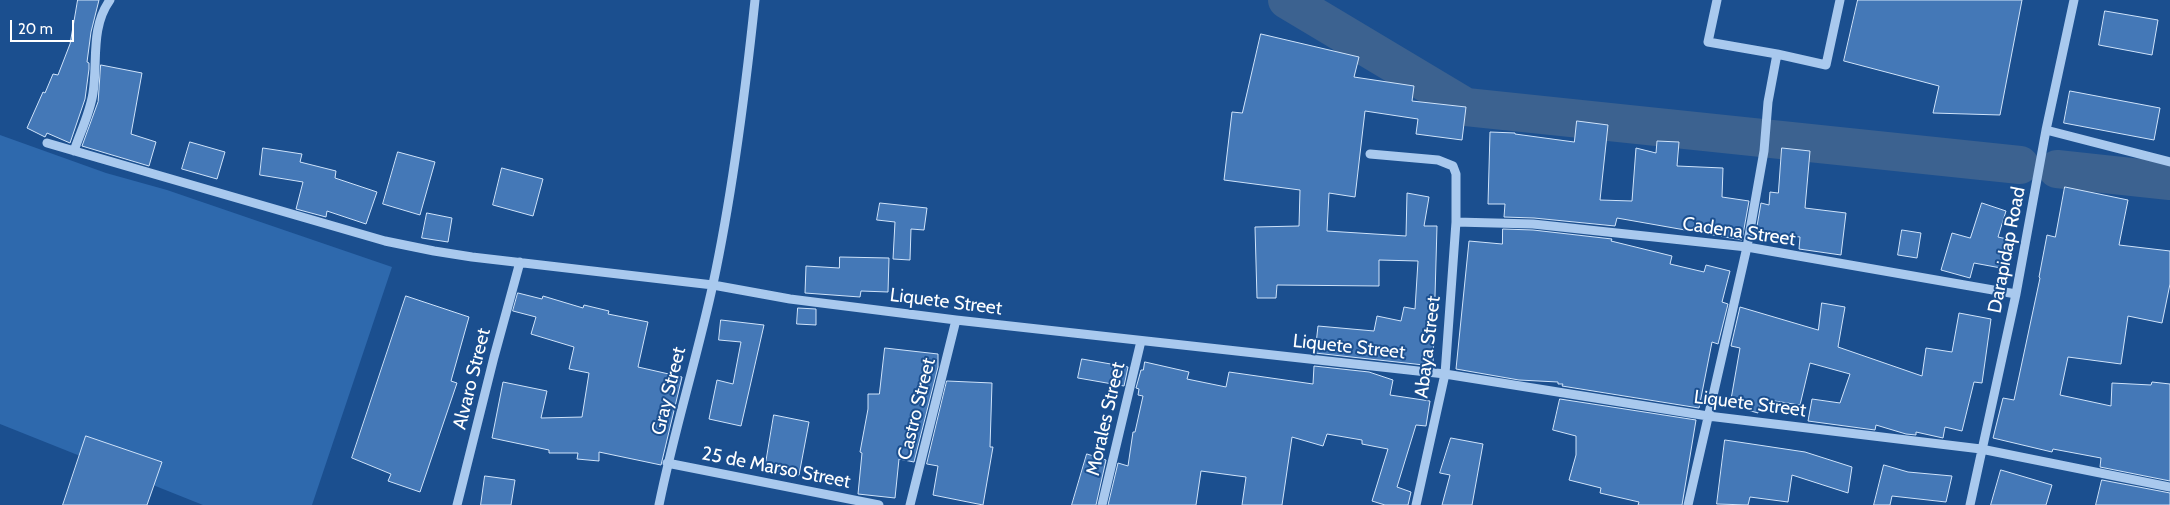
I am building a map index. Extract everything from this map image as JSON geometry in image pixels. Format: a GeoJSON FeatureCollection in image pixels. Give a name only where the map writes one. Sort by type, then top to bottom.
{"type":"FeatureCollection","features":[{"type":"Feature","properties":{"kind":"street"},"geometry":{"type":"LineString","coordinates":[[74,152],[93,94],[95,52],[100,22],[110,0]]}},
{"type":"Feature","properties":{"kind":"street","name":"Gray Street"},"geometry":{"type":"LineString","coordinates":[[659,505],[667,463],[713,285],[734,169],[756,0]]}},
{"type":"Feature","properties":{"kind":"street"},"geometry":{"type":"LineString","coordinates":[[1717,0],[1708,42],[1826,65],[1840,0]]}},
{"type":"Feature","properties":{"kind":"street","name":"Darapidap Road"},"geometry":{"type":"LineString","coordinates":[[1970,505],[2016,294],[2046,130],[2074,0]]}},
{"type":"Feature","properties":{"kind":"street"},"geometry":{"type":"LineString","coordinates":[[1688,505],[1747,247],[1764,152],[1768,102],[1777,54]]}},
{"type":"Feature","properties":{"kind":"street"},"geometry":{"type":"LineString","coordinates":[[2046,130],[2170,162]]}},
{"type":"Feature","properties":{"kind":"street","name":"Liquete Street"},"geometry":{"type":"LineString","coordinates":[[47,143],[385,241],[434,251],[713,285],[790,299],[956,320],[1445,374],[1708,416],[1981,449],[2170,488]]}},
{"type":"Feature","properties":{"kind":"street","name":"Abaya Street"},"geometry":{"type":"LineString","coordinates":[[1370,154],[1438,160],[1453,166],[1456,187],[1456,222],[1445,374],[1416,505]]}},
{"type":"Feature","properties":{"kind":"street","name":"Cadena Street"},"geometry":{"type":"LineString","coordinates":[[1456,222],[1533,224],[1747,247],[2016,294]]}},
{"type":"Feature","properties":{"kind":"street","name":"Alvaro Street"},"geometry":{"type":"LineString","coordinates":[[457,505],[520,262]]}},
{"type":"Feature","properties":{"kind":"street","name":"Castro Street"},"geometry":{"type":"LineString","coordinates":[[910,505],[956,320]]}},
{"type":"Feature","properties":{"kind":"street","name":"Morales Street"},"geometry":{"type":"LineString","coordinates":[[1102,505],[1141,341]]}},
{"type":"Feature","properties":{"kind":"street","name":"25 de Marso Street"},"geometry":{"type":"LineString","coordinates":[[667,463],[878,505]]}},
{"type":"Feature","properties":{"kind":"shaded area"},"geometry":{"type":"Polygon","coordinates":[[[0,135],[106,173],[167,190],[392,267],[312,505],[203,505],[0,424],[0,135]]]}},
{"type":"Feature","properties":{"kind":"building"},"geometry":{"type":"Polygon","coordinates":[[[78,0],[99,0],[91,32],[85,99],[70,143],[47,133],[45,137],[27,128],[53,74],[58,75],[70,44],[78,0]]]}},
{"type":"Feature","properties":{"kind":"building"},"geometry":{"type":"Polygon","coordinates":[[[1858,0],[2022,0],[2000,115],[1933,113],[1939,86],[1844,61],[1858,0]]]}},
{"type":"Feature","properties":{"kind":"building"},"geometry":{"type":"Polygon","coordinates":[[[2105,11],[2158,20],[2152,55],[2099,45],[2105,11]]]}},
{"type":"Feature","properties":{"kind":"building"},"geometry":{"type":"Polygon","coordinates":[[[1261,34],[1359,57],[1354,77],[1414,86],[1412,101],[1466,107],[1462,140],[1416,134],[1418,119],[1365,111],[1355,197],[1329,193],[1327,231],[1406,236],[1407,193],[1429,197],[1424,226],[1437,226],[1433,366],[1315,353],[1318,326],[1374,331],[1377,316],[1401,321],[1404,307],[1415,309],[1418,261],[1379,260],[1379,286],[1277,285],[1276,298],[1257,298],[1255,227],[1299,226],[1300,190],[1224,180],[1232,112],[1242,113],[1261,34]]]}},
{"type":"Feature","properties":{"kind":"building"},"geometry":{"type":"Polygon","coordinates":[[[101,65],[142,73],[131,134],[156,142],[149,166],[82,146],[98,102],[101,65]]]}},
{"type":"Feature","properties":{"kind":"building"},"geometry":{"type":"Polygon","coordinates":[[[2070,91],[2160,108],[2154,140],[2064,123],[2070,91]]]}},
{"type":"Feature","properties":{"kind":"building"},"geometry":{"type":"Polygon","coordinates":[[[1577,121],[1608,125],[1600,200],[1632,201],[1636,148],[1656,153],[1657,141],[1679,142],[1677,166],[1723,168],[1722,197],[1749,201],[1742,240],[1617,218],[1615,226],[1504,217],[1505,204],[1488,204],[1490,132],[1515,133],[1574,142],[1577,121]]]}},
{"type":"Feature","properties":{"kind":"building"},"geometry":{"type":"Polygon","coordinates":[[[190,142],[225,152],[217,179],[182,169],[190,142]]]}},
{"type":"Feature","properties":{"kind":"building"},"geometry":{"type":"Polygon","coordinates":[[[263,148],[302,154],[300,162],[336,171],[335,178],[377,192],[366,224],[327,211],[326,217],[296,209],[303,182],[260,175],[263,148]]]}},
{"type":"Feature","properties":{"kind":"building"},"geometry":{"type":"Polygon","coordinates":[[[1782,148],[1810,151],[1805,208],[1846,213],[1841,255],[1799,249],[1800,237],[1756,232],[1761,203],[1769,205],[1770,192],[1778,193],[1782,148]]]}},
{"type":"Feature","properties":{"kind":"building"},"geometry":{"type":"Polygon","coordinates":[[[398,152],[435,162],[420,215],[383,204],[398,152]]]}},
{"type":"Feature","properties":{"kind":"building"},"geometry":{"type":"Polygon","coordinates":[[[502,168],[543,179],[533,216],[493,205],[502,168]]]}},
{"type":"Feature","properties":{"kind":"building"},"geometry":{"type":"Polygon","coordinates":[[[2065,187],[2128,200],[2119,245],[2170,251],[2170,284],[2162,323],[2128,316],[2121,364],[2068,357],[2060,395],[2111,406],[2112,383],[2151,385],[2152,382],[2170,384],[2170,481],[2100,467],[2101,458],[2053,449],[2052,452],[1993,438],[2003,398],[2014,400],[2040,278],[2047,235],[2055,237],[2065,187]]]}},
{"type":"Feature","properties":{"kind":"building"},"geometry":{"type":"Polygon","coordinates":[[[880,203],[927,208],[924,230],[911,229],[910,260],[893,259],[895,222],[877,220],[880,203]]]}},
{"type":"Feature","properties":{"kind":"building"},"geometry":{"type":"Polygon","coordinates":[[[1982,203],[2006,211],[1998,237],[2007,239],[2001,268],[1974,263],[1970,278],[1941,270],[1952,233],[1970,238],[1982,203]]]}},
{"type":"Feature","properties":{"kind":"building"},"geometry":{"type":"Polygon","coordinates":[[[427,213],[452,218],[448,242],[422,238],[427,213]]]}},
{"type":"Feature","properties":{"kind":"building"},"geometry":{"type":"Polygon","coordinates":[[[1503,229],[1533,230],[1612,239],[1611,241],[1672,256],[1670,264],[1704,272],[1706,265],[1730,271],[1722,302],[1728,304],[1718,344],[1712,342],[1699,408],[1562,386],[1563,384],[1558,384],[1558,382],[1519,380],[1456,369],[1469,241],[1502,244],[1503,229]]]}},
{"type":"Feature","properties":{"kind":"building"},"geometry":{"type":"Polygon","coordinates":[[[1902,230],[1921,233],[1917,258],[1898,255],[1902,230]]]}},
{"type":"Feature","properties":{"kind":"building"},"geometry":{"type":"Polygon","coordinates":[[[840,257],[889,258],[888,292],[861,291],[860,297],[805,293],[806,266],[839,268],[840,257]]]}},
{"type":"Feature","properties":{"kind":"building"},"geometry":{"type":"Polygon","coordinates":[[[518,293],[542,299],[543,296],[583,308],[584,305],[609,311],[608,314],[648,322],[638,367],[682,377],[661,465],[599,452],[599,461],[577,459],[578,453],[549,453],[549,450],[492,438],[503,382],[547,391],[541,418],[582,417],[589,373],[569,369],[574,347],[531,334],[536,317],[513,311],[518,293]]]}},
{"type":"Feature","properties":{"kind":"building"},"geometry":{"type":"Polygon","coordinates":[[[406,296],[469,317],[451,381],[457,383],[420,492],[388,481],[391,474],[352,458],[406,296]]]}},
{"type":"Feature","properties":{"kind":"building"},"geometry":{"type":"Polygon","coordinates":[[[1822,303],[1845,307],[1838,347],[1922,376],[1926,348],[1952,352],[1959,313],[1991,319],[1982,383],[1974,382],[1962,431],[1945,427],[1943,438],[1916,432],[1916,435],[1906,434],[1876,425],[1875,430],[1808,421],[1812,399],[1840,403],[1850,374],[1810,363],[1800,405],[1762,399],[1758,413],[1730,405],[1740,348],[1731,346],[1740,307],[1818,330],[1822,303]]]}},
{"type":"Feature","properties":{"kind":"building"},"geometry":{"type":"Polygon","coordinates":[[[798,308],[816,309],[816,325],[797,324],[798,308]]]}},
{"type":"Feature","properties":{"kind":"building"},"geometry":{"type":"Polygon","coordinates":[[[721,320],[764,325],[741,426],[709,419],[717,380],[733,384],[741,342],[719,340],[721,320]]]}},
{"type":"Feature","properties":{"kind":"building"},"geometry":{"type":"Polygon","coordinates":[[[885,348],[938,354],[938,367],[914,462],[899,459],[895,498],[858,494],[862,453],[860,452],[868,409],[868,394],[879,394],[885,348]]]}},
{"type":"Feature","properties":{"kind":"building"},"geometry":{"type":"Polygon","coordinates":[[[1082,359],[1128,367],[1124,386],[1078,378],[1082,359]]]}},
{"type":"Feature","properties":{"kind":"building"},"geometry":{"type":"Polygon","coordinates":[[[1145,362],[1189,372],[1187,379],[1226,387],[1229,372],[1313,384],[1314,366],[1369,372],[1393,380],[1390,395],[1430,401],[1426,426],[1416,425],[1397,487],[1411,492],[1408,505],[1385,505],[1372,501],[1388,449],[1362,444],[1362,440],[1327,434],[1323,446],[1292,437],[1282,505],[1242,505],[1246,477],[1201,471],[1196,505],[1108,505],[1118,463],[1128,466],[1133,432],[1135,432],[1143,396],[1138,395],[1139,389],[1136,388],[1145,362]]]}},
{"type":"Feature","properties":{"kind":"building"},"geometry":{"type":"Polygon","coordinates":[[[947,381],[992,383],[990,447],[993,447],[983,505],[933,495],[938,466],[927,464],[947,381]]]}},
{"type":"Feature","properties":{"kind":"building"},"geometry":{"type":"Polygon","coordinates":[[[1560,399],[1696,420],[1682,505],[1638,505],[1639,502],[1600,493],[1601,488],[1569,480],[1576,455],[1576,436],[1553,430],[1560,399]]]}},
{"type":"Feature","properties":{"kind":"building"},"geometry":{"type":"Polygon","coordinates":[[[774,415],[809,422],[799,475],[765,469],[774,415]]]}},
{"type":"Feature","properties":{"kind":"building"},"geometry":{"type":"Polygon","coordinates":[[[86,436],[162,462],[147,505],[63,505],[86,436]]]}},
{"type":"Feature","properties":{"kind":"building"},"geometry":{"type":"Polygon","coordinates":[[[1451,438],[1483,444],[1472,505],[1442,505],[1450,475],[1440,473],[1451,438]]]}},
{"type":"Feature","properties":{"kind":"building"},"geometry":{"type":"Polygon","coordinates":[[[1725,440],[1805,452],[1852,467],[1848,493],[1792,475],[1788,502],[1750,497],[1748,505],[1717,504],[1725,440]]]}},
{"type":"Feature","properties":{"kind":"building"},"geometry":{"type":"Polygon","coordinates":[[[1087,454],[1106,460],[1096,505],[1072,505],[1087,454]]]}},
{"type":"Feature","properties":{"kind":"building"},"geometry":{"type":"Polygon","coordinates":[[[1884,465],[1908,472],[1952,476],[1946,502],[1892,496],[1890,505],[1874,505],[1884,465]]]}},
{"type":"Feature","properties":{"kind":"building"},"geometry":{"type":"Polygon","coordinates":[[[2001,470],[2052,485],[2046,505],[1991,505],[2001,470]]]}},
{"type":"Feature","properties":{"kind":"building"},"geometry":{"type":"Polygon","coordinates":[[[485,476],[515,480],[511,505],[481,505],[485,476]]]}},
{"type":"Feature","properties":{"kind":"building"},"geometry":{"type":"Polygon","coordinates":[[[2102,480],[2170,493],[2170,505],[2096,505],[2102,480]]]}},
{"type":"Feature","properties":{"kind":"waterway"},"geometry":{"type":"LineString","coordinates":[[1287,0],[1466,107],[2020,165]]}},
{"type":"Feature","properties":{"kind":"waterway"},"geometry":{"type":"LineString","coordinates":[[2057,169],[2170,181]]}}]}
